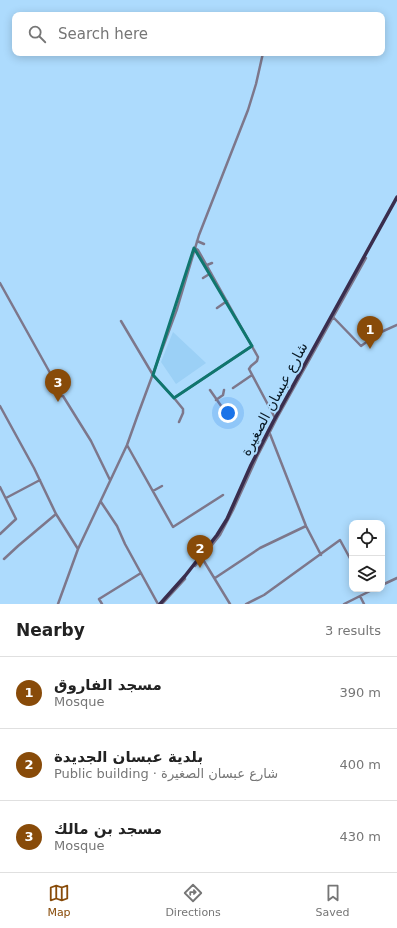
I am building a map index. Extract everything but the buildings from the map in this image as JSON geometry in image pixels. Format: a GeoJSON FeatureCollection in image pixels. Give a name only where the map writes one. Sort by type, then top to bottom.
{"type":"FeatureCollection","features":[{"type":"Feature","properties":{"kind":"main road","name":"شارع عبسان الصغيرة"},"geometry":{"type":"LineString","coordinates":[[160,604],[185,576],[227,519],[253,461],[397,197]]}},
{"type":"Feature","properties":{"kind":"street"},"geometry":{"type":"LineString","coordinates":[[58,604],[78,549],[127,445],[177,309],[194,248],[248,110],[262,56]]}},
{"type":"Feature","properties":{"kind":"street","name":"شارع عبسان الصغيرة"},"geometry":{"type":"LineString","coordinates":[[160,604],[202,558],[220,535],[276,419],[334,317],[397,200]]}},
{"type":"Feature","properties":{"kind":"street"},"geometry":{"type":"LineString","coordinates":[[197,241],[204,244]]}},
{"type":"Feature","properties":{"kind":"street"},"geometry":{"type":"LineString","coordinates":[[194,248],[198,250],[259,358],[257,362],[249,367],[276,419]]}},
{"type":"Feature","properties":{"kind":"street"},"geometry":{"type":"LineString","coordinates":[[206,265],[212,262]]}},
{"type":"Feature","properties":{"kind":"street"},"geometry":{"type":"LineString","coordinates":[[203,278],[211,273]]}},
{"type":"Feature","properties":{"kind":"street"},"geometry":{"type":"LineString","coordinates":[[0,283],[54,380],[61,396],[63,396],[91,441],[110,480]]}},
{"type":"Feature","properties":{"kind":"street"},"geometry":{"type":"LineString","coordinates":[[217,308],[227,301]]}},
{"type":"Feature","properties":{"kind":"street"},"geometry":{"type":"LineString","coordinates":[[334,317],[361,346],[379,333],[397,325]]}},
{"type":"Feature","properties":{"kind":"street"},"geometry":{"type":"LineString","coordinates":[[121,321],[153,375],[183,409],[179,422]]}},
{"type":"Feature","properties":{"kind":"street"},"geometry":{"type":"LineString","coordinates":[[174,398],[252,346]]}},
{"type":"Feature","properties":{"kind":"street"},"geometry":{"type":"LineString","coordinates":[[233,388],[252,375]]}},
{"type":"Feature","properties":{"kind":"street"},"geometry":{"type":"LineString","coordinates":[[210,390],[224,410]]}},
{"type":"Feature","properties":{"kind":"street"},"geometry":{"type":"LineString","coordinates":[[216,400],[223,395],[224,390]]}},
{"type":"Feature","properties":{"kind":"street"},"geometry":{"type":"LineString","coordinates":[[0,406],[40,480],[56,514],[78,549]]}},
{"type":"Feature","properties":{"kind":"street"},"geometry":{"type":"LineString","coordinates":[[270,434],[306,526],[321,554]]}},
{"type":"Feature","properties":{"kind":"street"},"geometry":{"type":"LineString","coordinates":[[127,445],[173,527],[223,495]]}},
{"type":"Feature","properties":{"kind":"street"},"geometry":{"type":"LineString","coordinates":[[6,498],[40,480]]}},
{"type":"Feature","properties":{"kind":"street"},"geometry":{"type":"LineString","coordinates":[[153,491],[162,486]]}},
{"type":"Feature","properties":{"kind":"street"},"geometry":{"type":"LineString","coordinates":[[0,487],[16,519],[0,534]]}},
{"type":"Feature","properties":{"kind":"street"},"geometry":{"type":"LineString","coordinates":[[101,501],[117,526],[160,604]]}},
{"type":"Feature","properties":{"kind":"street"},"geometry":{"type":"LineString","coordinates":[[4,559],[56,514]]}},
{"type":"Feature","properties":{"kind":"street"},"geometry":{"type":"LineString","coordinates":[[215,578],[260,548],[306,526]]}},
{"type":"Feature","properties":{"kind":"street"},"geometry":{"type":"LineString","coordinates":[[246,604],[264,595],[340,540],[349,556]]}},
{"type":"Feature","properties":{"kind":"street"},"geometry":{"type":"LineString","coordinates":[[202,558],[230,604]]}},
{"type":"Feature","properties":{"kind":"street"},"geometry":{"type":"LineString","coordinates":[[102,604],[99,599],[142,573]]}},
{"type":"Feature","properties":{"kind":"street"},"geometry":{"type":"LineString","coordinates":[[385,584],[397,578]]}},
{"type":"Feature","properties":{"kind":"street"},"geometry":{"type":"LineString","coordinates":[[344,604],[366,592]]}},
{"type":"Feature","properties":{"kind":"street"},"geometry":{"type":"LineString","coordinates":[[360,596],[364,604]]}},
{"type":"Feature","properties":{"kind":"highlighted area"},"geometry":{"type":"Polygon","coordinates":[[[194,248],[252,346],[174,398],[153,375],[194,248]]]}},
{"type":"Feature","properties":{"kind":"shaded area"},"geometry":{"type":"Polygon","coordinates":[[[173,332],[206,363],[176,384],[161,362],[173,332]]]}},
{"type":"Feature","properties":{"kind":"place","name":"مسجد الفاروق"},"geometry":{"type":"Point","coordinates":[370,349]}},
{"type":"Feature","properties":{"kind":"place","name":"مسجد بن مالك"},"geometry":{"type":"Point","coordinates":[58,402]}},
{"type":"Feature","properties":{"kind":"place","name":"بلدية عبسان الجديدة"},"geometry":{"type":"Point","coordinates":[200,568]}}]}
